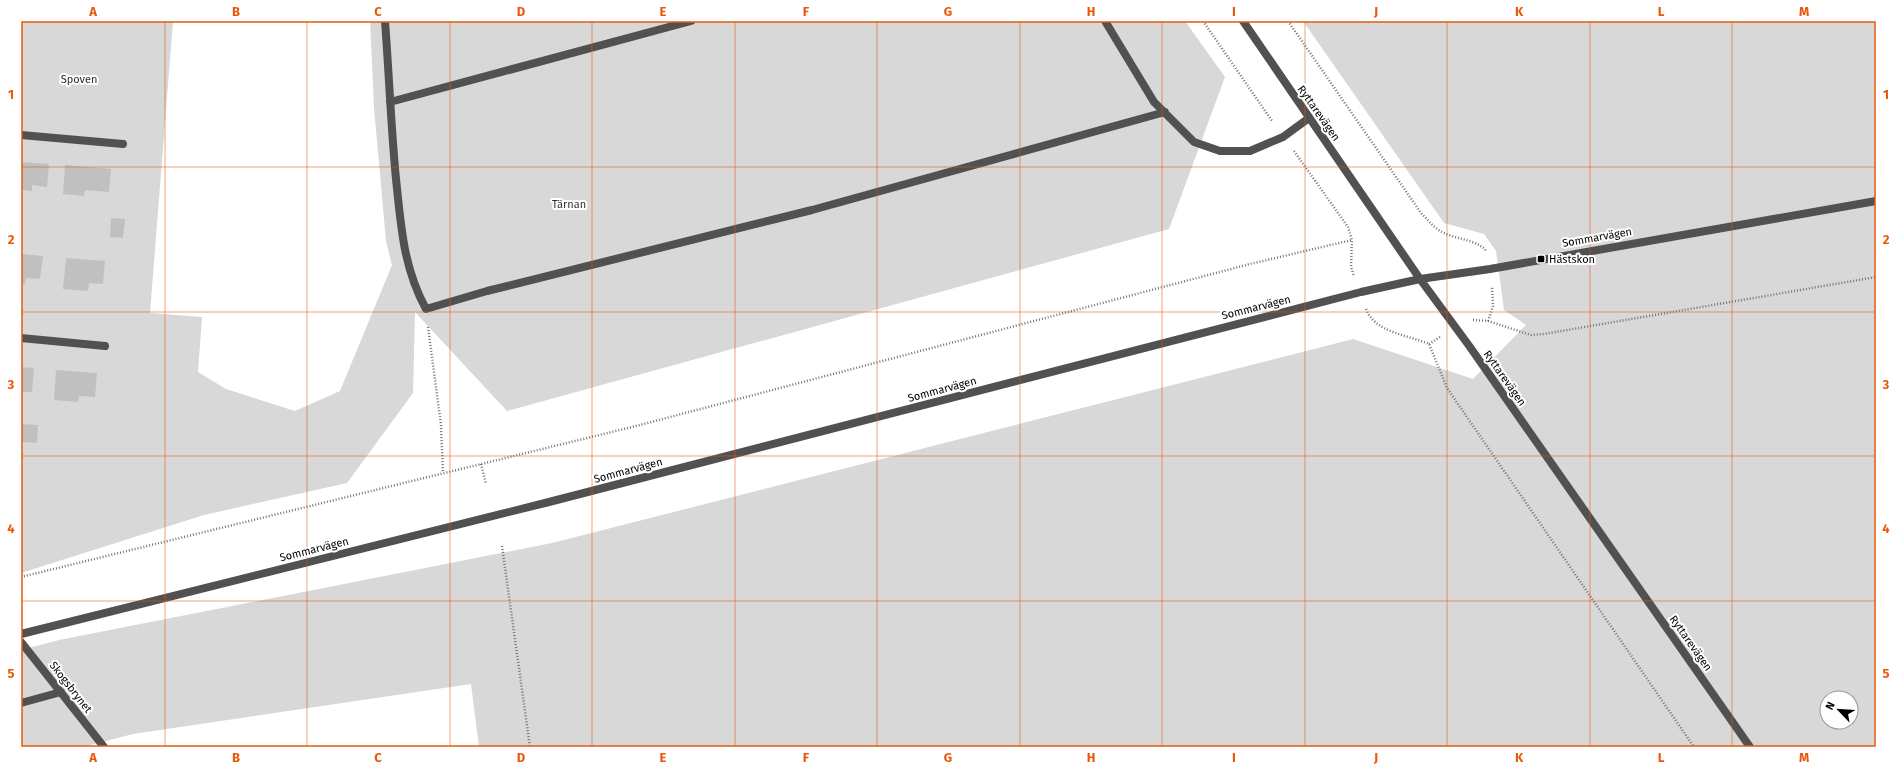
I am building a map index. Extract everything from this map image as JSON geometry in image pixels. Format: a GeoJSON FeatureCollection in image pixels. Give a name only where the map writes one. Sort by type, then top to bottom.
{"type":"FeatureCollection","features":[{"type":"Feature","properties":{"kind":"street"},"geometry":{"type":"LineString","coordinates":[[385,21],[390,102],[403,245],[416,290],[426,309],[495,289],[812,210],[1165,112]]}},
{"type":"Feature","properties":{"kind":"street"},"geometry":{"type":"LineString","coordinates":[[390,102],[691,21]]}},
{"type":"Feature","properties":{"kind":"street"},"geometry":{"type":"LineString","coordinates":[[1105,21],[1154,102],[1194,142],[1220,151],[1250,151],[1283,137],[1309,118]]}},
{"type":"Feature","properties":{"kind":"street","name":"Ryttarevägen"},"geometry":{"type":"LineString","coordinates":[[1243,21],[1420,279],[1470,347],[1750,747]]}},
{"type":"Feature","properties":{"kind":"street"},"geometry":{"type":"LineString","coordinates":[[21,135],[123,144]]}},
{"type":"Feature","properties":{"kind":"street","name":"Sommarvägen"},"geometry":{"type":"LineString","coordinates":[[21,634],[549,502],[1361,292],[1420,279],[1490,269],[1876,201]]}},
{"type":"Feature","properties":{"kind":"street"},"geometry":{"type":"LineString","coordinates":[[21,338],[105,346]]}},
{"type":"Feature","properties":{"kind":"street","name":"Skogsbrynet"},"geometry":{"type":"LineString","coordinates":[[21,642],[104,747]]}},
{"type":"Feature","properties":{"kind":"street"},"geometry":{"type":"LineString","coordinates":[[21,703],[61,692]]}},
{"type":"Feature","properties":{"kind":"path"},"geometry":{"type":"LineString","coordinates":[[1288,21],[1421,213],[1433,226],[1443,232],[1476,242],[1486,249],[1490,269],[1493,306],[1488,321],[1531,334],[1544,334],[1876,277]]}},
{"type":"Feature","properties":{"kind":"path"},"geometry":{"type":"LineString","coordinates":[[21,577],[636,426],[1250,264],[1352,240],[1351,267],[1368,312],[1375,322],[1385,328],[1429,344],[1447,388],[1694,747]]}},
{"type":"Feature","properties":{"kind":"path"},"geometry":{"type":"LineString","coordinates":[[426,309],[441,425],[443,473]]}},
{"type":"Feature","properties":{"kind":"path"},"geometry":{"type":"LineString","coordinates":[[481,464],[486,484]]}},
{"type":"Feature","properties":{"kind":"path"},"geometry":{"type":"LineString","coordinates":[[502,546],[530,747]]}},
{"type":"Feature","properties":{"kind":"green space","name":"Tärnan"},"geometry":{"type":"Polygon","coordinates":[[[21,21],[173,21],[150,313],[202,317],[198,372],[226,389],[295,411],[340,391],[392,265],[386,241],[374,108],[370,21],[1185,21],[1225,77],[1169,229],[507,411],[415,312],[413,393],[347,483],[204,515],[21,573],[21,21]]]}},
{"type":"Feature","properties":{"kind":"green space"},"geometry":{"type":"Polygon","coordinates":[[[1303,21],[1876,21],[1876,747],[479,747],[471,684],[133,734],[83,747],[21,747],[21,650],[59,640],[552,543],[1353,339],[1473,379],[1526,325],[1504,310],[1496,251],[1484,234],[1444,223],[1303,21]]]}},
{"type":"Feature","properties":{"kind":"building"},"geometry":{"type":"Polygon","coordinates":[[[21,162],[49,164],[47,187],[32,185],[32,191],[21,190],[21,162]]]}},
{"type":"Feature","properties":{"kind":"building"},"geometry":{"type":"Polygon","coordinates":[[[65,165],[111,169],[109,192],[85,190],[84,196],[63,194],[65,165]]]}},
{"type":"Feature","properties":{"kind":"building"},"geometry":{"type":"Polygon","coordinates":[[[111,218],[125,219],[123,238],[110,237],[111,218]]]}},
{"type":"Feature","properties":{"kind":"building"},"geometry":{"type":"Polygon","coordinates":[[[21,254],[43,256],[40,279],[26,278],[25,284],[21,283],[21,254]]]}},
{"type":"Feature","properties":{"kind":"building"},"geometry":{"type":"Polygon","coordinates":[[[66,258],[105,261],[103,284],[89,283],[88,291],[63,289],[66,258]]]}},
{"type":"Feature","properties":{"kind":"building"},"geometry":{"type":"Polygon","coordinates":[[[21,367],[34,368],[32,392],[21,392],[21,367]]]}},
{"type":"Feature","properties":{"kind":"building"},"geometry":{"type":"Polygon","coordinates":[[[56,370],[97,373],[95,397],[79,396],[78,402],[54,400],[56,370]]]}},
{"type":"Feature","properties":{"kind":"building"},"geometry":{"type":"Polygon","coordinates":[[[21,424],[38,425],[37,443],[21,442],[21,424]]]}},
{"type":"Feature","properties":{"kind":"place","name":"Hästskon"},"geometry":{"type":"Point","coordinates":[1541,259]}},
{"type":"Feature","properties":{"kind":"park label","name":"Spoven"},"geometry":{"type":"Point","coordinates":[79,79]}}]}
